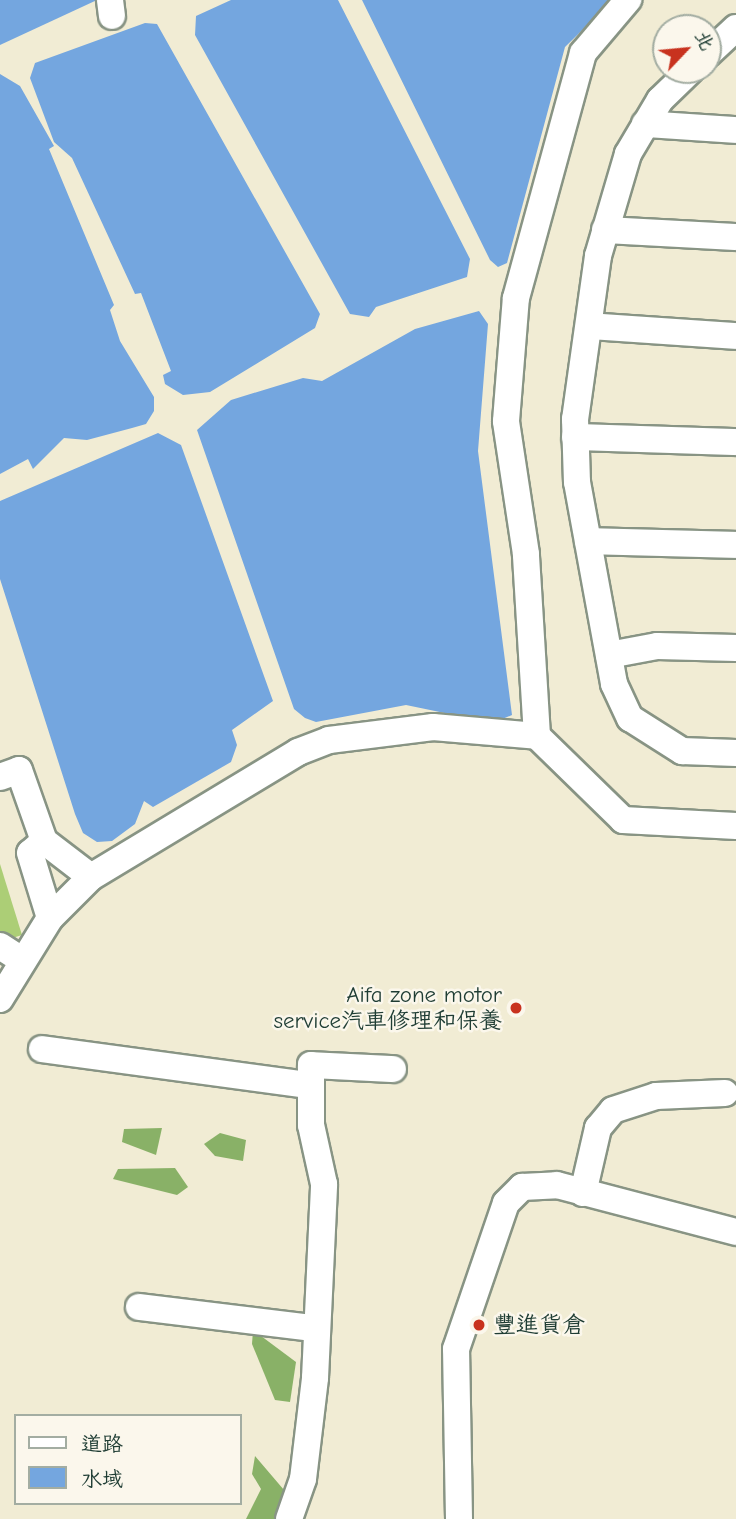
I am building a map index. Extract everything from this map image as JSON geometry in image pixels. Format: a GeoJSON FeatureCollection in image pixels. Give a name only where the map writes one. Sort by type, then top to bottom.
{"type":"FeatureCollection","features":[{"type":"Feature","properties":{"kind":"street"},"geometry":{"type":"LineString","coordinates":[[537,736],[526,554],[506,421],[516,298],[583,53],[628,0]]}},
{"type":"Feature","properties":{"kind":"street"},"geometry":{"type":"LineString","coordinates":[[722,41],[736,28]]}},
{"type":"Feature","properties":{"kind":"street"},"geometry":{"type":"LineString","coordinates":[[679,84],[645,124],[628,153],[605,230],[575,437],[588,541],[609,655],[630,718],[652,736],[682,751],[736,753]]}},
{"type":"Feature","properties":{"kind":"street"},"geometry":{"type":"LineString","coordinates":[[645,124],[736,130]]}},
{"type":"Feature","properties":{"kind":"street"},"geometry":{"type":"LineString","coordinates":[[605,230],[736,237]]}},
{"type":"Feature","properties":{"kind":"street"},"geometry":{"type":"LineString","coordinates":[[589,326],[736,336]]}},
{"type":"Feature","properties":{"kind":"street"},"geometry":{"type":"LineString","coordinates":[[575,437],[736,442]]}},
{"type":"Feature","properties":{"kind":"street"},"geometry":{"type":"LineString","coordinates":[[588,541],[736,545]]}},
{"type":"Feature","properties":{"kind":"street"},"geometry":{"type":"LineString","coordinates":[[609,655],[657,646],[736,648]]}},
{"type":"Feature","properties":{"kind":"street"},"geometry":{"type":"LineString","coordinates":[[0,999],[50,918],[91,877],[265,771],[329,740],[433,727],[537,736],[624,820],[736,826]]}},
{"type":"Feature","properties":{"kind":"street"},"geometry":{"type":"LineString","coordinates":[[0,777],[19,770],[44,841],[91,877]]}},
{"type":"Feature","properties":{"kind":"street"},"geometry":{"type":"LineString","coordinates":[[44,841],[30,853],[50,918]]}},
{"type":"Feature","properties":{"kind":"street"},"geometry":{"type":"LineString","coordinates":[[0,946],[23,961]]}},
{"type":"Feature","properties":{"kind":"street"},"geometry":{"type":"LineString","coordinates":[[43,1049],[310,1075],[393,1069]]}},
{"type":"Feature","properties":{"kind":"street"},"geometry":{"type":"LineString","coordinates":[[289,1519],[310,1434],[313,1328],[324,1184],[310,1075]]}},
{"type":"Feature","properties":{"kind":"street"},"geometry":{"type":"LineString","coordinates":[[583,1193],[598,1128],[613,1110],[656,1096],[725,1093]]}},
{"type":"Feature","properties":{"kind":"street"},"geometry":{"type":"LineString","coordinates":[[459,1519],[456,1349],[506,1203],[522,1186],[540,1183],[736,1232]]}},
{"type":"Feature","properties":{"kind":"street"},"geometry":{"type":"LineString","coordinates":[[139,1307],[313,1328]]}},
{"type":"Feature","properties":{"kind":"green space"},"geometry":{"type":"Polygon","coordinates":[[[0,864],[22,935],[6,940],[0,936],[0,864]]]}},
{"type":"Feature","properties":{"kind":"green space"},"geometry":{"type":"Polygon","coordinates":[[[162,1128],[156,1155],[122,1142],[124,1129],[162,1128]]]}},
{"type":"Feature","properties":{"kind":"green space"},"geometry":{"type":"Polygon","coordinates":[[[220,1133],[246,1140],[243,1161],[215,1156],[204,1144],[220,1133]]]}},
{"type":"Feature","properties":{"kind":"green space"},"geometry":{"type":"Polygon","coordinates":[[[175,1168],[188,1187],[177,1195],[113,1179],[118,1169],[175,1168]]]}},
{"type":"Feature","properties":{"kind":"green space"},"geometry":{"type":"Polygon","coordinates":[[[253,1330],[296,1362],[290,1402],[275,1400],[252,1344],[253,1330]]]}},
{"type":"Feature","properties":{"kind":"green space"},"geometry":{"type":"Polygon","coordinates":[[[255,1456],[284,1490],[279,1519],[246,1519],[261,1489],[252,1474],[255,1456]]]}},
{"type":"Feature","properties":{"kind":"water"},"geometry":{"type":"Polygon","coordinates":[[[0,0],[97,0],[0,45],[0,0]]]}},
{"type":"Feature","properties":{"kind":"water"},"geometry":{"type":"Polygon","coordinates":[[[231,0],[338,0],[470,259],[467,277],[376,307],[369,317],[350,314],[195,35],[196,16],[231,0]]]}},
{"type":"Feature","properties":{"kind":"water"},"geometry":{"type":"Polygon","coordinates":[[[362,0],[613,0],[565,47],[507,263],[498,267],[490,260],[362,0]]]}},
{"type":"Feature","properties":{"kind":"water"},"geometry":{"type":"Polygon","coordinates":[[[145,23],[157,24],[320,314],[315,328],[210,392],[183,395],[165,384],[163,375],[171,371],[141,293],[135,294],[72,158],[54,142],[30,78],[35,63],[145,23]]]}},
{"type":"Feature","properties":{"kind":"water"},"geometry":{"type":"Polygon","coordinates":[[[0,74],[20,86],[54,146],[49,149],[114,305],[110,310],[120,341],[154,397],[154,411],[146,424],[87,440],[64,438],[33,469],[28,459],[0,474],[0,74]]]}},
{"type":"Feature","properties":{"kind":"water"},"geometry":{"type":"Polygon","coordinates":[[[479,311],[488,324],[478,451],[512,715],[493,723],[406,705],[316,722],[305,718],[294,709],[197,430],[231,400],[303,378],[322,381],[415,329],[479,311]]]}},
{"type":"Feature","properties":{"kind":"water"},"geometry":{"type":"Polygon","coordinates":[[[158,433],[181,445],[273,701],[232,730],[237,745],[231,762],[153,807],[144,801],[135,824],[112,841],[97,842],[83,833],[75,814],[0,579],[0,501],[158,433]]]}},
{"type":"Feature","properties":{"kind":"place","name":"Aifa zone motor service汽車修理和保養"},"geometry":{"type":"Point","coordinates":[516,1008]}},
{"type":"Feature","properties":{"kind":"place","name":"豐進貨倉"},"geometry":{"type":"Point","coordinates":[479,1325]}}]}
